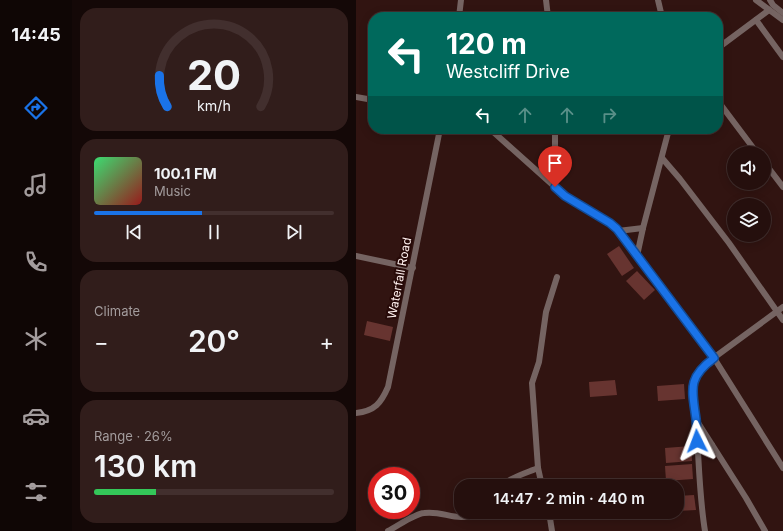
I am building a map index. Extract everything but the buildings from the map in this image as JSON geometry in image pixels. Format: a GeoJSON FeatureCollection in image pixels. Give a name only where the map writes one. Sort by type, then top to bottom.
{"type":"FeatureCollection","features":[{"type":"Feature","properties":{"kind":"street"},"geometry":{"type":"LineString","coordinates":[[459,12],[461,0]]}},
{"type":"Feature","properties":{"kind":"street"},"geometry":{"type":"LineString","coordinates":[[546,0],[547,12]]}},
{"type":"Feature","properties":{"kind":"street"},"geometry":{"type":"LineString","coordinates":[[658,0],[661,12]]}},
{"type":"Feature","properties":{"kind":"street"},"geometry":{"type":"LineString","coordinates":[[756,0],[783,20]]}},
{"type":"Feature","properties":{"kind":"street"},"geometry":{"type":"LineString","coordinates":[[770,0],[773,5],[783,12]]}},
{"type":"Feature","properties":{"kind":"street"},"geometry":{"type":"LineString","coordinates":[[723,44],[769,10]]}},
{"type":"Feature","properties":{"kind":"street"},"geometry":{"type":"LineString","coordinates":[[756,20],[783,57]]}},
{"type":"Feature","properties":{"kind":"street"},"geometry":{"type":"LineString","coordinates":[[356,97],[368,99]]}},
{"type":"Feature","properties":{"kind":"street"},"geometry":{"type":"LineString","coordinates":[[723,108],[752,146]]}},
{"type":"Feature","properties":{"kind":"street","name":"Waterfall Road"},"geometry":{"type":"LineString","coordinates":[[356,413],[374,408],[384,397],[388,387],[439,134]]}},
{"type":"Feature","properties":{"kind":"street"},"geometry":{"type":"LineString","coordinates":[[496,134],[565,196],[610,223],[618,231],[714,358],[783,468]]}},
{"type":"Feature","properties":{"kind":"street"},"geometry":{"type":"LineString","coordinates":[[555,134],[555,187]]}},
{"type":"Feature","properties":{"kind":"street"},"geometry":{"type":"LineString","coordinates":[[637,256],[668,134]]}},
{"type":"Feature","properties":{"kind":"street"},"geometry":{"type":"LineString","coordinates":[[662,158],[680,179],[780,309],[783,320]]}},
{"type":"Feature","properties":{"kind":"street"},"geometry":{"type":"LineString","coordinates":[[771,171],[783,187]]}},
{"type":"Feature","properties":{"kind":"street"},"geometry":{"type":"LineString","coordinates":[[618,231],[643,228]]}},
{"type":"Feature","properties":{"kind":"street"},"geometry":{"type":"LineString","coordinates":[[356,256],[412,268]]}},
{"type":"Feature","properties":{"kind":"street"},"geometry":{"type":"LineString","coordinates":[[540,479],[538,468],[532,389],[534,376],[539,362],[546,312],[557,277]]}},
{"type":"Feature","properties":{"kind":"street"},"geometry":{"type":"LineString","coordinates":[[705,531],[697,452],[696,419],[693,397],[694,380],[701,368],[780,309]]}},
{"type":"Feature","properties":{"kind":"street"},"geometry":{"type":"LineString","coordinates":[[696,419],[765,531]]}},
{"type":"Feature","properties":{"kind":"street"},"geometry":{"type":"LineString","coordinates":[[697,452],[704,445],[712,445]]}},
{"type":"Feature","properties":{"kind":"street"},"geometry":{"type":"LineString","coordinates":[[511,479],[538,468]]}},
{"type":"Feature","properties":{"kind":"street"},"geometry":{"type":"LineString","coordinates":[[388,531],[423,513],[454,517]]}},
{"type":"Feature","properties":{"kind":"street"},"geometry":{"type":"LineString","coordinates":[[549,519],[552,531]]}},
{"type":"Feature","properties":{"kind":"shaded area"},"geometry":{"type":"Polygon","coordinates":[[[619,246],[634,268],[622,276],[607,254],[619,246]]]}},
{"type":"Feature","properties":{"kind":"shaded area"},"geometry":{"type":"Polygon","coordinates":[[[637,271],[655,290],[644,300],[626,281],[637,271]]]}},
{"type":"Feature","properties":{"kind":"shaded area"},"geometry":{"type":"Polygon","coordinates":[[[367,321],[393,327],[390,341],[364,335],[367,321]]]}},
{"type":"Feature","properties":{"kind":"shaded area"},"geometry":{"type":"Polygon","coordinates":[[[615,380],[617,395],[590,397],[589,382],[615,380]]]}},
{"type":"Feature","properties":{"kind":"shaded area"},"geometry":{"type":"Polygon","coordinates":[[[684,384],[685,399],[658,401],[657,386],[684,384]]]}},
{"type":"Feature","properties":{"kind":"shaded area"},"geometry":{"type":"Polygon","coordinates":[[[691,446],[692,461],[666,463],[665,448],[691,446]]]}},
{"type":"Feature","properties":{"kind":"shaded area"},"geometry":{"type":"Polygon","coordinates":[[[692,464],[693,479],[666,479],[665,466],[692,464]]]}},
{"type":"Feature","properties":{"kind":"shaded area"},"geometry":{"type":"Polygon","coordinates":[[[694,495],[696,510],[684,511],[684,496],[694,495]]]}},
{"type":"Feature","properties":{"kind":"route"},"geometry":{"type":"LineString","coordinates":[[555,187],[572,201],[610,223],[617,229],[714,358],[701,368],[695,377],[693,385],[692,391],[697,441]]}}]}
